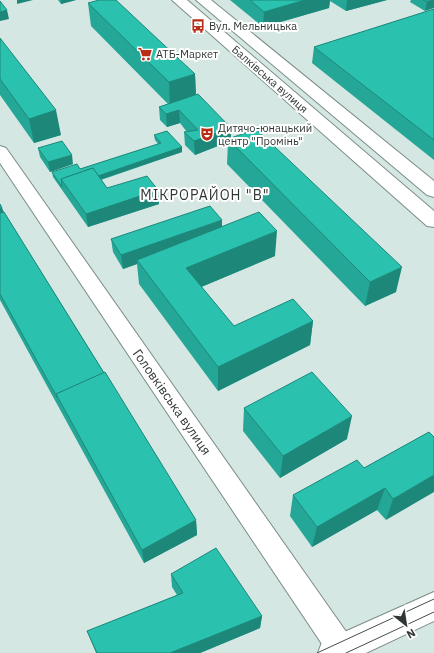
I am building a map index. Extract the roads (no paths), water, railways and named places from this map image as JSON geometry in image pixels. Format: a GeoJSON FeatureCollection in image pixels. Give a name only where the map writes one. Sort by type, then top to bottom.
{"type":"FeatureCollection","features":[{"type":"Feature","properties":{"kind":"main road","name":"Балківська вулиця"},"geometry":{"type":"LineString","coordinates":[[178,0],[434,221]]}},
{"type":"Feature","properties":{"kind":"main road","name":"Балківська вулиця"},"geometry":{"type":"LineString","coordinates":[[203,0],[434,191]]}},
{"type":"Feature","properties":{"kind":"main road"},"geometry":{"type":"LineString","coordinates":[[339,652],[434,606]]}},
{"type":"Feature","properties":{"kind":"street","name":"Головківська вулиця"},"geometry":{"type":"LineString","coordinates":[[0,151],[339,652]]}},
{"type":"Feature","properties":{"kind":"tram line"},"geometry":{"type":"LineString","coordinates":[[317,653],[434,599]]}},
{"type":"Feature","properties":{"kind":"tram line"},"geometry":{"type":"LineString","coordinates":[[346,653],[434,612]]}},
{"type":"Feature","properties":{"kind":"place","name":"Вул. Мельницька"},"geometry":{"type":"Point","coordinates":[198,26]}},
{"type":"Feature","properties":{"kind":"place","name":"АТБ-Маркет"},"geometry":{"type":"Point","coordinates":[145,54]}},
{"type":"Feature","properties":{"kind":"place","name":"Дитячо-юнацький центр \"Промінь\""},"geometry":{"type":"Point","coordinates":[207,134]}},
{"type":"Feature","properties":{"kind":"district","name":"МІКРОРАЙОН \"В\""},"geometry":{"type":"Point","coordinates":[205,195]}}]}
